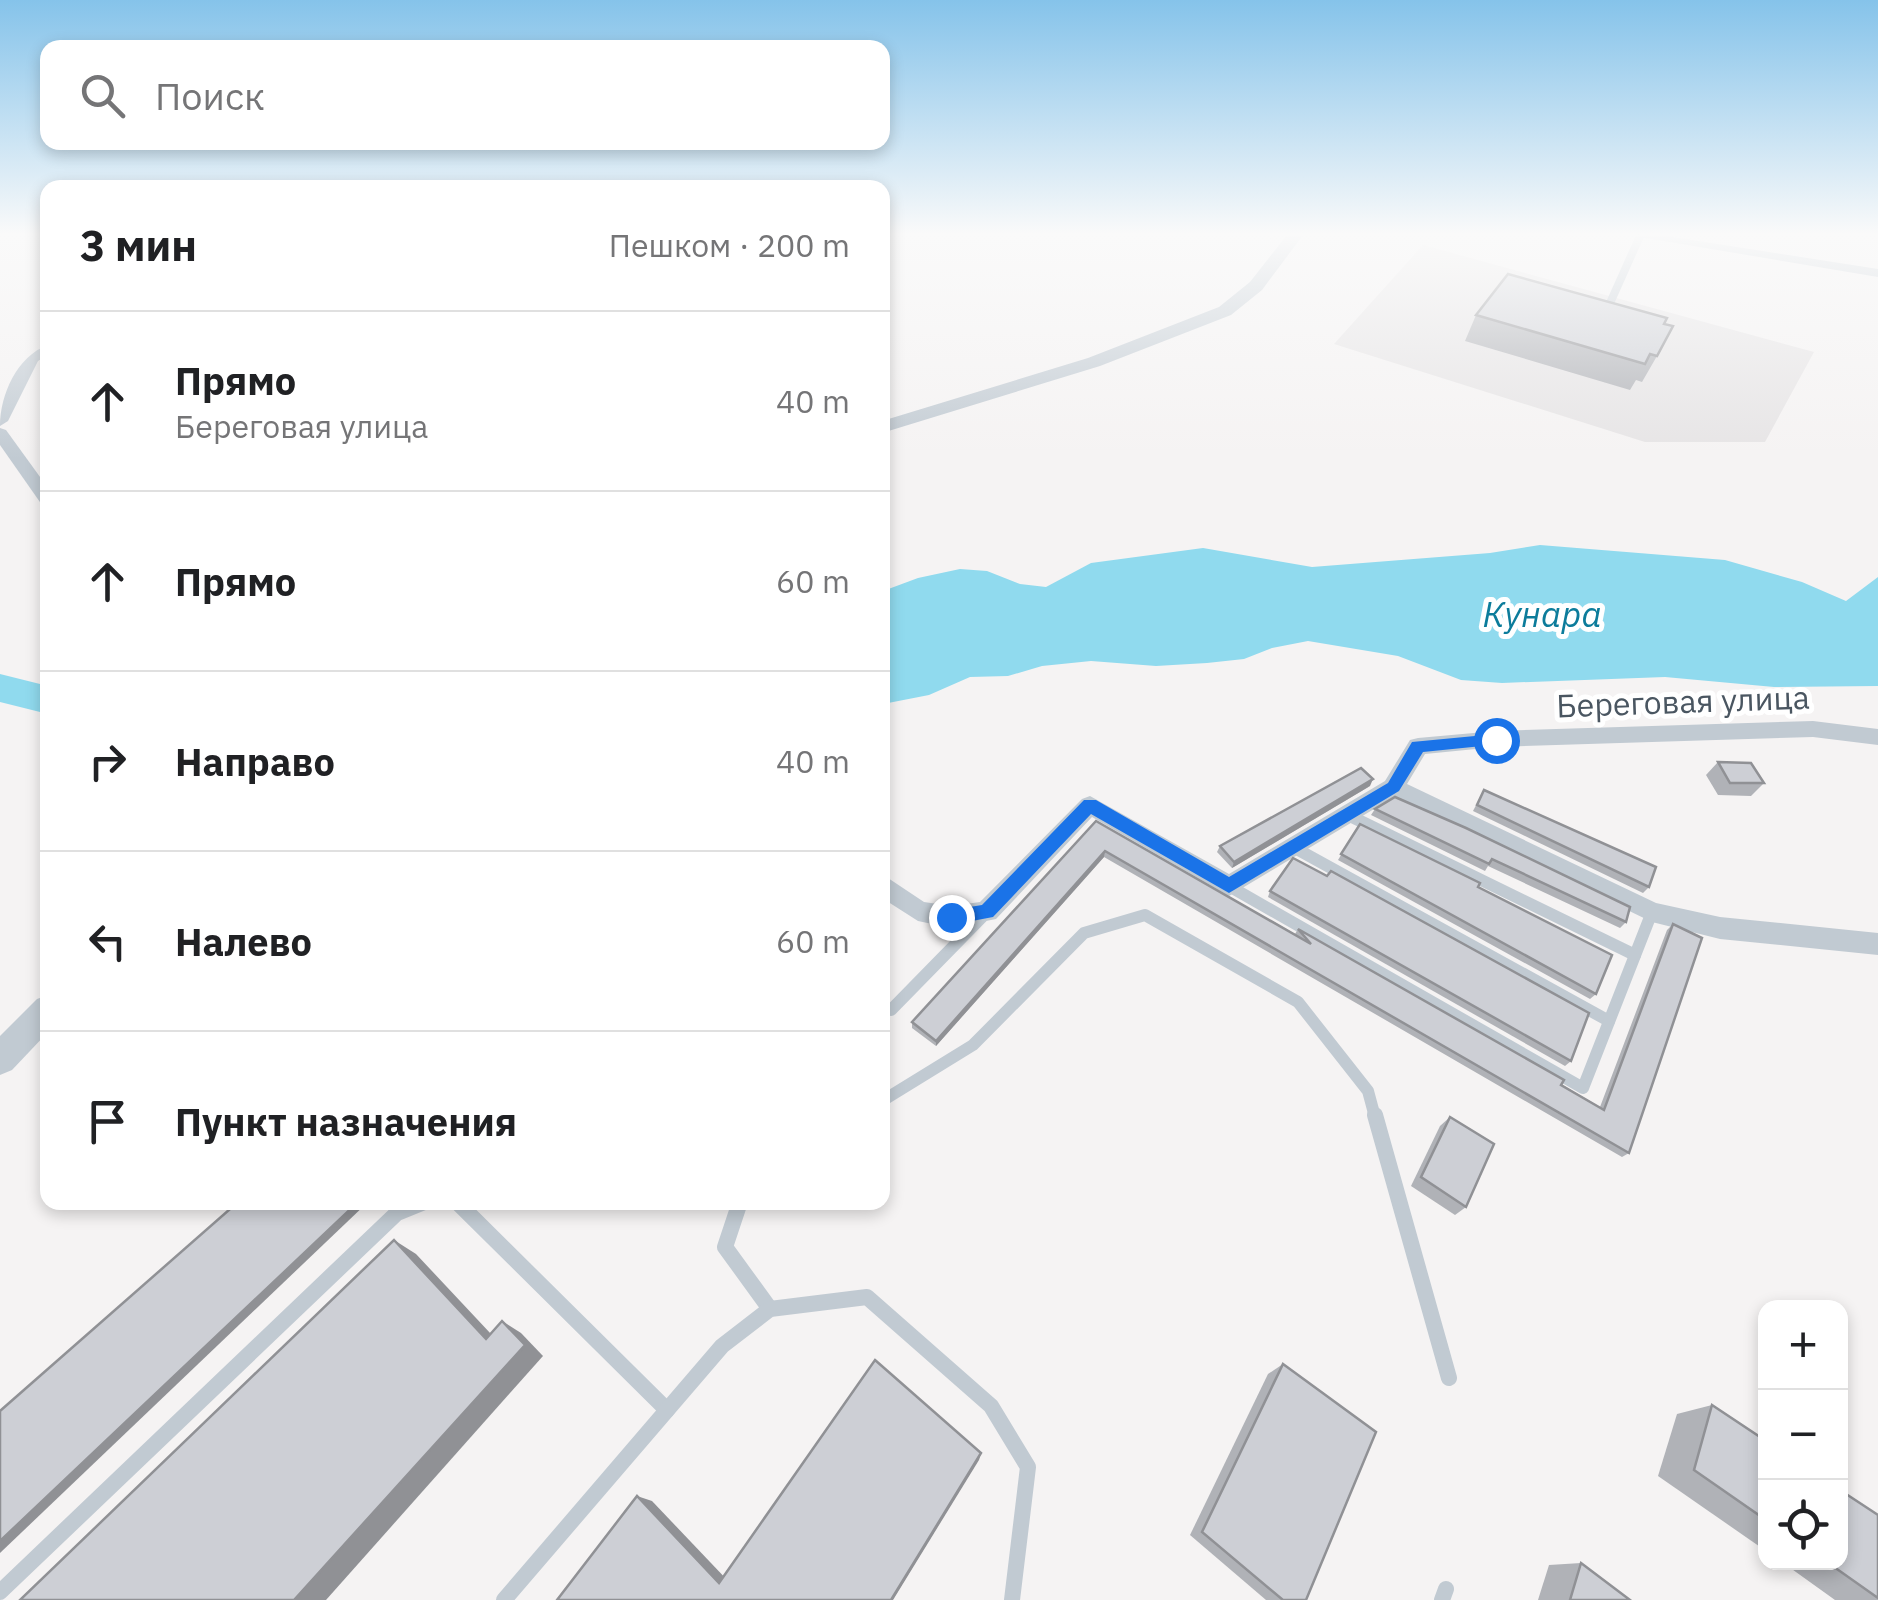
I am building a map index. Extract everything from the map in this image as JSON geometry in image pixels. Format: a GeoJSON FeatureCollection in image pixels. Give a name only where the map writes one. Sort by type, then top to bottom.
{"type":"FeatureCollection","features":[{"type":"Feature","properties":{"kind":"street"},"geometry":{"type":"LineString","coordinates":[[890,425],[1094,362],[1220,310]]}},
{"type":"Feature","properties":{"kind":"street"},"geometry":{"type":"LineString","coordinates":[[0,421],[32,358],[40,354]]}},
{"type":"Feature","properties":{"kind":"street"},"geometry":{"type":"LineString","coordinates":[[0,433],[40,490]]}},
{"type":"Feature","properties":{"kind":"street","name":"Береговая улица"},"geometry":{"type":"LineString","coordinates":[[1394,787],[1418,746],[1813,729],[1878,737]]}},
{"type":"Feature","properties":{"kind":"street"},"geometry":{"type":"LineString","coordinates":[[890,890],[918,911],[951,917],[987,912],[1090,805],[1229,886],[1394,787],[1652,912],[1720,928],[1878,944]]}},
{"type":"Feature","properties":{"kind":"street"},"geometry":{"type":"LineString","coordinates":[[0,1058],[40,1017]]}},
{"type":"Feature","properties":{"kind":"lane"},"geometry":{"type":"LineString","coordinates":[[1604,316],[1607,310]]}},
{"type":"Feature","properties":{"kind":"lane"},"geometry":{"type":"LineString","coordinates":[[1348,815],[1634,955]]}},
{"type":"Feature","properties":{"kind":"lane"},"geometry":{"type":"LineString","coordinates":[[1294,847],[1609,1021]]}},
{"type":"Feature","properties":{"kind":"lane"},"geometry":{"type":"LineString","coordinates":[[1229,886],[1583,1088],[1652,912]]}},
{"type":"Feature","properties":{"kind":"lane"},"geometry":{"type":"LineString","coordinates":[[891,1010],[987,912]]}},
{"type":"Feature","properties":{"kind":"lane"},"geometry":{"type":"LineString","coordinates":[[890,1096],[973,1046],[1084,934],[1145,915],[1298,1002],[1368,1091],[1449,1378]]}},
{"type":"Feature","properties":{"kind":"lane"},"geometry":{"type":"LineString","coordinates":[[0,1592],[404,1210]]}},
{"type":"Feature","properties":{"kind":"lane"},"geometry":{"type":"LineString","coordinates":[[464,1210],[666,1410]]}},
{"type":"Feature","properties":{"kind":"lane"},"geometry":{"type":"LineString","coordinates":[[737,1210],[724,1247],[770,1309]]}},
{"type":"Feature","properties":{"kind":"lane"},"geometry":{"type":"LineString","coordinates":[[504,1600],[722,1346],[770,1309],[867,1297],[991,1406],[1028,1468],[1012,1600]]}},
{"type":"Feature","properties":{"kind":"shaded area"},"geometry":{"type":"Polygon","coordinates":[[[1365,310],[1659,310],[1814,352],[1765,442],[1645,442],[1334,344],[1365,310]]]}},
{"type":"Feature","properties":{"kind":"water","name":"Кунара"},"geometry":{"type":"Polygon","coordinates":[[[1540,545],[1725,560],[1802,582],[1846,601],[1878,577],[1878,686],[1774,687],[1665,677],[1502,683],[1461,680],[1398,656],[1308,641],[1272,648],[1244,659],[1207,663],[1156,666],[1091,661],[1042,666],[1008,676],[970,677],[929,695],[890,703],[890,588],[918,578],[960,569],[987,571],[1020,584],[1046,587],[1091,563],[1203,548],[1312,567],[1490,553],[1540,545]]]}},
{"type":"Feature","properties":{"kind":"building"},"geometry":{"type":"Polygon","coordinates":[[[1480,310],[1637,310],[1667,318],[1664,324],[1673,326],[1657,356],[1650,354],[1645,364],[1476,315],[1480,310]]]}},
{"type":"Feature","properties":{"kind":"building"},"geometry":{"type":"Polygon","coordinates":[[[1718,762],[1751,763],[1764,783],[1730,783],[1718,762]]]}},
{"type":"Feature","properties":{"kind":"building"},"geometry":{"type":"Polygon","coordinates":[[[1361,768],[1373,779],[1234,862],[1220,846],[1361,768]]]}},
{"type":"Feature","properties":{"kind":"building"},"geometry":{"type":"Polygon","coordinates":[[[1484,790],[1656,867],[1649,887],[1477,805],[1484,790]]]}},
{"type":"Feature","properties":{"kind":"building"},"geometry":{"type":"Polygon","coordinates":[[[1395,797],[1630,907],[1626,922],[1492,859],[1489,864],[1375,809],[1395,797]]]}},
{"type":"Feature","properties":{"kind":"building"},"geometry":{"type":"Polygon","coordinates":[[[1096,821],[1311,944],[1298,929],[1564,1080],[1561,1085],[1604,1110],[1673,924],[1702,938],[1629,1153],[1105,851],[936,1041],[912,1022],[1096,821]]]}},
{"type":"Feature","properties":{"kind":"building"},"geometry":{"type":"Polygon","coordinates":[[[1360,824],[1612,955],[1596,994],[1341,854],[1360,824]]]}},
{"type":"Feature","properties":{"kind":"building"},"geometry":{"type":"Polygon","coordinates":[[[1293,858],[1327,876],[1331,871],[1589,1013],[1571,1061],[1270,891],[1293,858]]]}},
{"type":"Feature","properties":{"kind":"building"},"geometry":{"type":"Polygon","coordinates":[[[1450,1117],[1494,1144],[1466,1207],[1421,1177],[1450,1117]]]}},
{"type":"Feature","properties":{"kind":"building"},"geometry":{"type":"Polygon","coordinates":[[[229,1210],[350,1210],[0,1541],[0,1411],[229,1210]]]}},
{"type":"Feature","properties":{"kind":"building"},"geometry":{"type":"Polygon","coordinates":[[[394,1240],[486,1339],[502,1321],[525,1345],[294,1600],[20,1600],[394,1240]]]}},
{"type":"Feature","properties":{"kind":"building"},"geometry":{"type":"Polygon","coordinates":[[[875,1360],[981,1453],[891,1600],[557,1600],[637,1496],[719,1583],[875,1360]]]}},
{"type":"Feature","properties":{"kind":"building"},"geometry":{"type":"Polygon","coordinates":[[[1283,1364],[1376,1432],[1306,1600],[1283,1600],[1202,1532],[1283,1364]]]}},
{"type":"Feature","properties":{"kind":"building"},"geometry":{"type":"Polygon","coordinates":[[[1712,1405],[1758,1436],[1758,1514],[1694,1470],[1712,1405]]]}},
{"type":"Feature","properties":{"kind":"building"},"geometry":{"type":"Polygon","coordinates":[[[1848,1495],[1878,1515],[1878,1598],[1838,1570],[1848,1570],[1848,1495]]]}},
{"type":"Feature","properties":{"kind":"building"},"geometry":{"type":"Polygon","coordinates":[[[1581,1563],[1630,1600],[1570,1600],[1581,1563]]]}},
{"type":"Feature","properties":{"kind":"waterway","name":"Кунара"},"geometry":{"type":"LineString","coordinates":[[0,688],[40,698]]}},
{"type":"Feature","properties":{"kind":"route"},"geometry":{"type":"LineString","coordinates":[[951,917],[987,912],[1090,805],[1229,886],[1394,787],[1418,746],[1496,740]]}}]}
